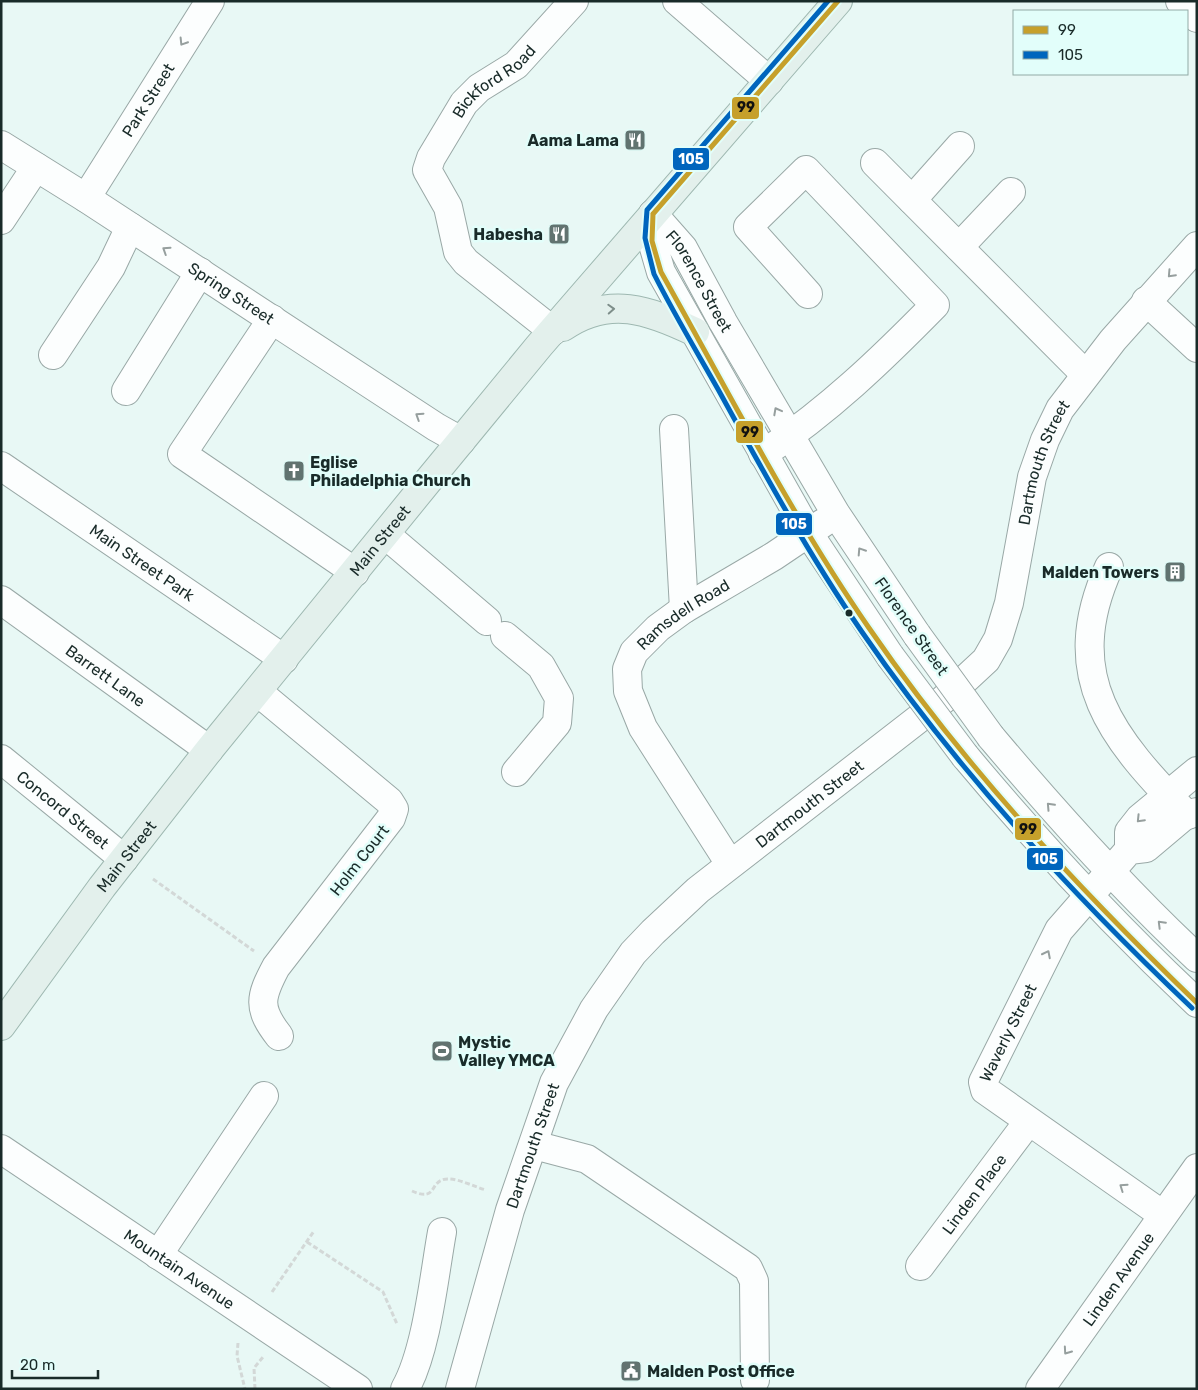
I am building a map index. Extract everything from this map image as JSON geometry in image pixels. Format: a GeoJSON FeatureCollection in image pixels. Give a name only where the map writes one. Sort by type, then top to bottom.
{"type":"FeatureCollection","features":[{"type":"Feature","properties":{"kind":"main road","name":"Main Street"},"geometry":{"type":"LineString","coordinates":[[1,1026],[124,859],[209,750],[461,441],[546,338],[838,1]]}},
{"type":"Feature","properties":{"kind":"main road"},"geometry":{"type":"LineString","coordinates":[[546,338],[574,319],[600,309],[634,309],[664,317],[695,332]]}},
{"type":"Feature","properties":{"kind":"street","name":"Park Street"},"geometry":{"type":"LineString","coordinates":[[86,198],[210,1]]}},
{"type":"Feature","properties":{"kind":"street","name":"Bickford Road"},"geometry":{"type":"LineString","coordinates":[[546,338],[466,262],[458,252],[448,207],[427,170],[431,158],[464,103],[480,88],[516,65],[574,1]]}},
{"type":"Feature","properties":{"kind":"street"},"geometry":{"type":"LineString","coordinates":[[676,1],[768,81]]}},
{"type":"Feature","properties":{"kind":"street"},"geometry":{"type":"LineString","coordinates":[[1180,1],[1197,18]]}},
{"type":"Feature","properties":{"kind":"street","name":"Spring Street"},"geometry":{"type":"LineString","coordinates":[[1,145],[200,272],[436,428],[461,441]]}},
{"type":"Feature","properties":{"kind":"street"},"geometry":{"type":"LineString","coordinates":[[912,200],[960,146]]}},
{"type":"Feature","properties":{"kind":"street"},"geometry":{"type":"LineString","coordinates":[[875,163],[1085,374]]}},
{"type":"Feature","properties":{"kind":"street"},"geometry":{"type":"LineString","coordinates":[[1,220],[36,167]]}},
{"type":"Feature","properties":{"kind":"street"},"geometry":{"type":"LineString","coordinates":[[764,454],[790,436],[877,365],[935,305],[806,170],[748,227],[808,294]]}},
{"type":"Feature","properties":{"kind":"street"},"geometry":{"type":"LineString","coordinates":[[959,247],[1011,192]]}},
{"type":"Feature","properties":{"kind":"street","name":"Florence Street"},"geometry":{"type":"LineString","coordinates":[[653,214],[652,241],[661,272],[809,534],[890,656],[965,756],[1090,894],[1197,1003]]}},
{"type":"Feature","properties":{"kind":"street","name":"Florence Street"},"geometry":{"type":"LineString","coordinates":[[653,214],[683,248],[723,322],[836,514],[917,635],[991,737],[1044,800],[1110,871],[1197,958]]}},
{"type":"Feature","properties":{"kind":"street"},"geometry":{"type":"LineString","coordinates":[[53,355],[112,266],[130,227]]}},
{"type":"Feature","properties":{"kind":"street","name":"Dartmouth Street"},"geometry":{"type":"LineString","coordinates":[[460,1389],[510,1210],[554,1083],[594,1009],[613,981],[652,932],[730,864],[944,699],[978,669],[993,650],[1003,627],[1032,477],[1045,440],[1060,409],[1085,374],[1146,301],[1197,246]]}},
{"type":"Feature","properties":{"kind":"street"},"geometry":{"type":"LineString","coordinates":[[126,391],[200,272]]}},
{"type":"Feature","properties":{"kind":"street"},"geometry":{"type":"LineString","coordinates":[[1146,301],[1197,348]]}},
{"type":"Feature","properties":{"kind":"street"},"geometry":{"type":"LineString","coordinates":[[272,319],[182,454],[355,572]]}},
{"type":"Feature","properties":{"kind":"street"},"geometry":{"type":"LineString","coordinates":[[674,429],[684,609]]}},
{"type":"Feature","properties":{"kind":"street","name":"Main Street Park"},"geometry":{"type":"LineString","coordinates":[[1,466],[284,659]]}},
{"type":"Feature","properties":{"kind":"street","name":"Ramsdell Road"},"geometry":{"type":"LineString","coordinates":[[730,864],[652,744],[632,706],[628,691],[627,669],[634,652],[658,628],[684,609],[809,534],[836,514]]}},
{"type":"Feature","properties":{"kind":"street"},"geometry":{"type":"LineString","coordinates":[[386,535],[541,666],[559,698],[557,724],[516,772]]}},
{"type":"Feature","properties":{"kind":"street"},"geometry":{"type":"LineString","coordinates":[[1109,567],[1100,586],[1091,633],[1094,688],[1100,704],[1120,738],[1167,795],[1192,814],[1146,848],[1129,850],[1129,832],[1140,818],[1167,795],[1197,771]]}},
{"type":"Feature","properties":{"kind":"street","name":"Barrett Lane"},"geometry":{"type":"LineString","coordinates":[[1,600],[209,750]]}},
{"type":"Feature","properties":{"kind":"street","name":"Holm Court"},"geometry":{"type":"LineString","coordinates":[[258,692],[389,800],[394,809],[391,818],[276,967],[262,994],[262,1007],[268,1022],[279,1036]]}},
{"type":"Feature","properties":{"kind":"street","name":"Concord Street"},"geometry":{"type":"LineString","coordinates":[[1,759],[124,859]]}},
{"type":"Feature","properties":{"kind":"street","name":"Waverly Street"},"geometry":{"type":"LineString","coordinates":[[1129,850],[1056,936],[983,1082],[985,1090],[1028,1122],[1163,1214]]}},
{"type":"Feature","properties":{"kind":"street"},"geometry":{"type":"LineString","coordinates":[[158,1255],[264,1096]]}},
{"type":"Feature","properties":{"kind":"street","name":"Linden Place"},"geometry":{"type":"LineString","coordinates":[[920,1266],[1028,1122]]}},
{"type":"Feature","properties":{"kind":"street"},"geometry":{"type":"LineString","coordinates":[[534,1145],[587,1159],[748,1268],[754,1281],[755,1380]]}},
{"type":"Feature","properties":{"kind":"street","name":"Mountain Avenue"},"geometry":{"type":"LineString","coordinates":[[1,1149],[358,1389]]}},
{"type":"Feature","properties":{"kind":"street","name":"Linden Avenue"},"geometry":{"type":"LineString","coordinates":[[1040,1389],[1197,1168]]}},
{"type":"Feature","properties":{"kind":"street"},"geometry":{"type":"LineString","coordinates":[[405,1389],[412,1376],[420,1346],[442,1232]]}},
{"type":"Feature","properties":{"kind":"path"},"geometry":{"type":"LineString","coordinates":[[153,879],[276,967]]}},
{"type":"Feature","properties":{"kind":"path"},"geometry":{"type":"LineString","coordinates":[[412,1190],[423,1196],[441,1180],[450,1178],[487,1190]]}},
{"type":"Feature","properties":{"kind":"path"},"geometry":{"type":"LineString","coordinates":[[272,1292],[314,1231]]}},
{"type":"Feature","properties":{"kind":"path"},"geometry":{"type":"LineString","coordinates":[[307,1242],[383,1292],[404,1340],[420,1346]]}},
{"type":"Feature","properties":{"kind":"path"},"geometry":{"type":"LineString","coordinates":[[238,1334],[237,1356],[245,1389]]}},
{"type":"Feature","properties":{"kind":"path"},"geometry":{"type":"LineString","coordinates":[[255,1389],[254,1368],[266,1353]]}},
{"type":"Feature","properties":{"kind":"transit line","name":"105"},"geometry":{"type":"LineString","coordinates":[[828,1],[647,210],[645,238],[654,274],[805,544],[842,603],[898,683],[1017,829],[1059,875],[1192,1008]]}},
{"type":"Feature","properties":{"kind":"transit line","name":"99"},"geometry":{"type":"LineString","coordinates":[[653,214],[838,1]]}},
{"type":"Feature","properties":{"kind":"transit line","name":"99"},"geometry":{"type":"LineString","coordinates":[[653,214],[652,241],[661,272],[787,497],[840,585],[869,628],[943,728],[1023,823],[1108,915],[1197,1003]]}},
{"type":"Feature","properties":{"kind":"place","name":"Aama Lama"},"geometry":{"type":"Point","coordinates":[635,140]}},
{"type":"Feature","properties":{"kind":"place","name":"Habesha"},"geometry":{"type":"Point","coordinates":[559,234]}},
{"type":"Feature","properties":{"kind":"place","name":"Eglise Philadelphia Church"},"geometry":{"type":"Point","coordinates":[294,471]}},
{"type":"Feature","properties":{"kind":"place","name":"Malden Towers"},"geometry":{"type":"Point","coordinates":[1175,572]}},
{"type":"Feature","properties":{"kind":"place","name":"Mystic Valley YMCA"},"geometry":{"type":"Point","coordinates":[442,1051]}},
{"type":"Feature","properties":{"kind":"place","name":"Malden Post Office"},"geometry":{"type":"Point","coordinates":[631,1371]}}]}
